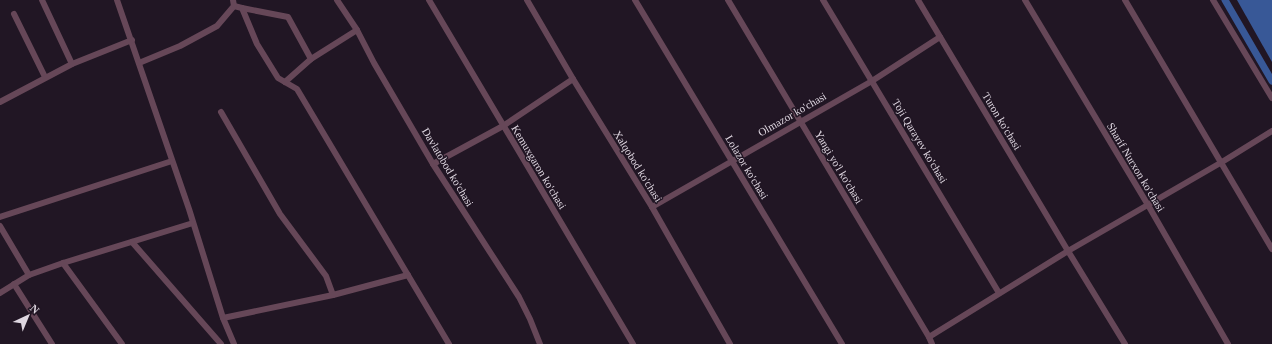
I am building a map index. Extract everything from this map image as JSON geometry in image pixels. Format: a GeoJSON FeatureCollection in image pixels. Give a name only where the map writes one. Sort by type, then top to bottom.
{"type":"FeatureCollection","features":[{"type":"Feature","properties":{"kind":"street"},"geometry":{"type":"LineString","coordinates":[[42,0],[72,64]]}},
{"type":"Feature","properties":{"kind":"street"},"geometry":{"type":"LineString","coordinates":[[117,0],[132,40],[193,223],[222,318],[234,344]]}},
{"type":"Feature","properties":{"kind":"street","name":"Davlatobod ko'chasi"},"geometry":{"type":"LineString","coordinates":[[338,0],[357,30],[374,63],[433,164],[519,297],[540,344]]}},
{"type":"Feature","properties":{"kind":"street","name":"Kemuxgaron ko'chasi"},"geometry":{"type":"LineString","coordinates":[[429,0],[633,344]]}},
{"type":"Feature","properties":{"kind":"street","name":"Xalqobod ko'chasi"},"geometry":{"type":"LineString","coordinates":[[526,0],[652,207],[730,344]]}},
{"type":"Feature","properties":{"kind":"street","name":"Lolazor ko'chasi"},"geometry":{"type":"LineString","coordinates":[[635,0],[842,344]]}},
{"type":"Feature","properties":{"kind":"street","name":"Yangi yo'l ko'chasi"},"geometry":{"type":"LineString","coordinates":[[728,0],[932,344]]}},
{"type":"Feature","properties":{"kind":"street","name":"Toji Qarayev ko'chasi"},"geometry":{"type":"LineString","coordinates":[[823,0],[999,294]]}},
{"type":"Feature","properties":{"kind":"street","name":"Turon ko'chasi"},"geometry":{"type":"LineString","coordinates":[[918,0],[1125,344]]}},
{"type":"Feature","properties":{"kind":"street","name":"Sharif Nurxon ko'chasi"},"geometry":{"type":"LineString","coordinates":[[1025,0],[1148,205],[1228,344]]}},
{"type":"Feature","properties":{"kind":"street"},"geometry":{"type":"LineString","coordinates":[[1125,0],[1272,249]]}},
{"type":"Feature","properties":{"kind":"street"},"geometry":{"type":"LineString","coordinates":[[1213,0],[1272,98]]}},
{"type":"Feature","properties":{"kind":"street"},"geometry":{"type":"LineString","coordinates":[[139,63],[180,46],[217,26],[233,3],[242,8],[288,17],[311,59]]}},
{"type":"Feature","properties":{"kind":"street"},"geometry":{"type":"LineString","coordinates":[[242,8],[257,44],[278,78],[297,89],[449,344]]}},
{"type":"Feature","properties":{"kind":"street"},"geometry":{"type":"LineString","coordinates":[[14,14],[45,77]]}},
{"type":"Feature","properties":{"kind":"street"},"geometry":{"type":"LineString","coordinates":[[285,82],[311,59],[357,30]]}},
{"type":"Feature","properties":{"kind":"street","name":"Olmazor ko'chasi"},"geometry":{"type":"LineString","coordinates":[[652,207],[872,81],[940,37]]}},
{"type":"Feature","properties":{"kind":"street"},"geometry":{"type":"LineString","coordinates":[[0,102],[72,64],[132,40]]}},
{"type":"Feature","properties":{"kind":"street"},"geometry":{"type":"LineString","coordinates":[[433,164],[503,126],[573,79]]}},
{"type":"Feature","properties":{"kind":"street"},"geometry":{"type":"LineString","coordinates":[[221,112],[280,214],[326,276],[333,296]]}},
{"type":"Feature","properties":{"kind":"street"},"geometry":{"type":"LineString","coordinates":[[929,337],[1068,251],[1222,162],[1272,131]]}},
{"type":"Feature","properties":{"kind":"street"},"geometry":{"type":"LineString","coordinates":[[0,217],[172,161]]}},
{"type":"Feature","properties":{"kind":"street"},"geometry":{"type":"LineString","coordinates":[[0,293],[29,275],[193,223]]}},
{"type":"Feature","properties":{"kind":"street"},"geometry":{"type":"LineString","coordinates":[[0,226],[29,275]]}},
{"type":"Feature","properties":{"kind":"street"},"geometry":{"type":"LineString","coordinates":[[132,242],[221,344]]}},
{"type":"Feature","properties":{"kind":"street"},"geometry":{"type":"LineString","coordinates":[[63,263],[122,344]]}},
{"type":"Feature","properties":{"kind":"street"},"geometry":{"type":"LineString","coordinates":[[222,318],[333,296],[408,275]]}},
{"type":"Feature","properties":{"kind":"street"},"geometry":{"type":"LineString","coordinates":[[14,284],[52,344]]}},
{"type":"Feature","properties":{"kind":"water"},"geometry":{"type":"Polygon","coordinates":[[[1237,0],[1272,0],[1272,62],[1237,0]]]}},
{"type":"Feature","properties":{"kind":"waterway"},"geometry":{"type":"LineString","coordinates":[[1225,0],[1272,81]]}}]}
